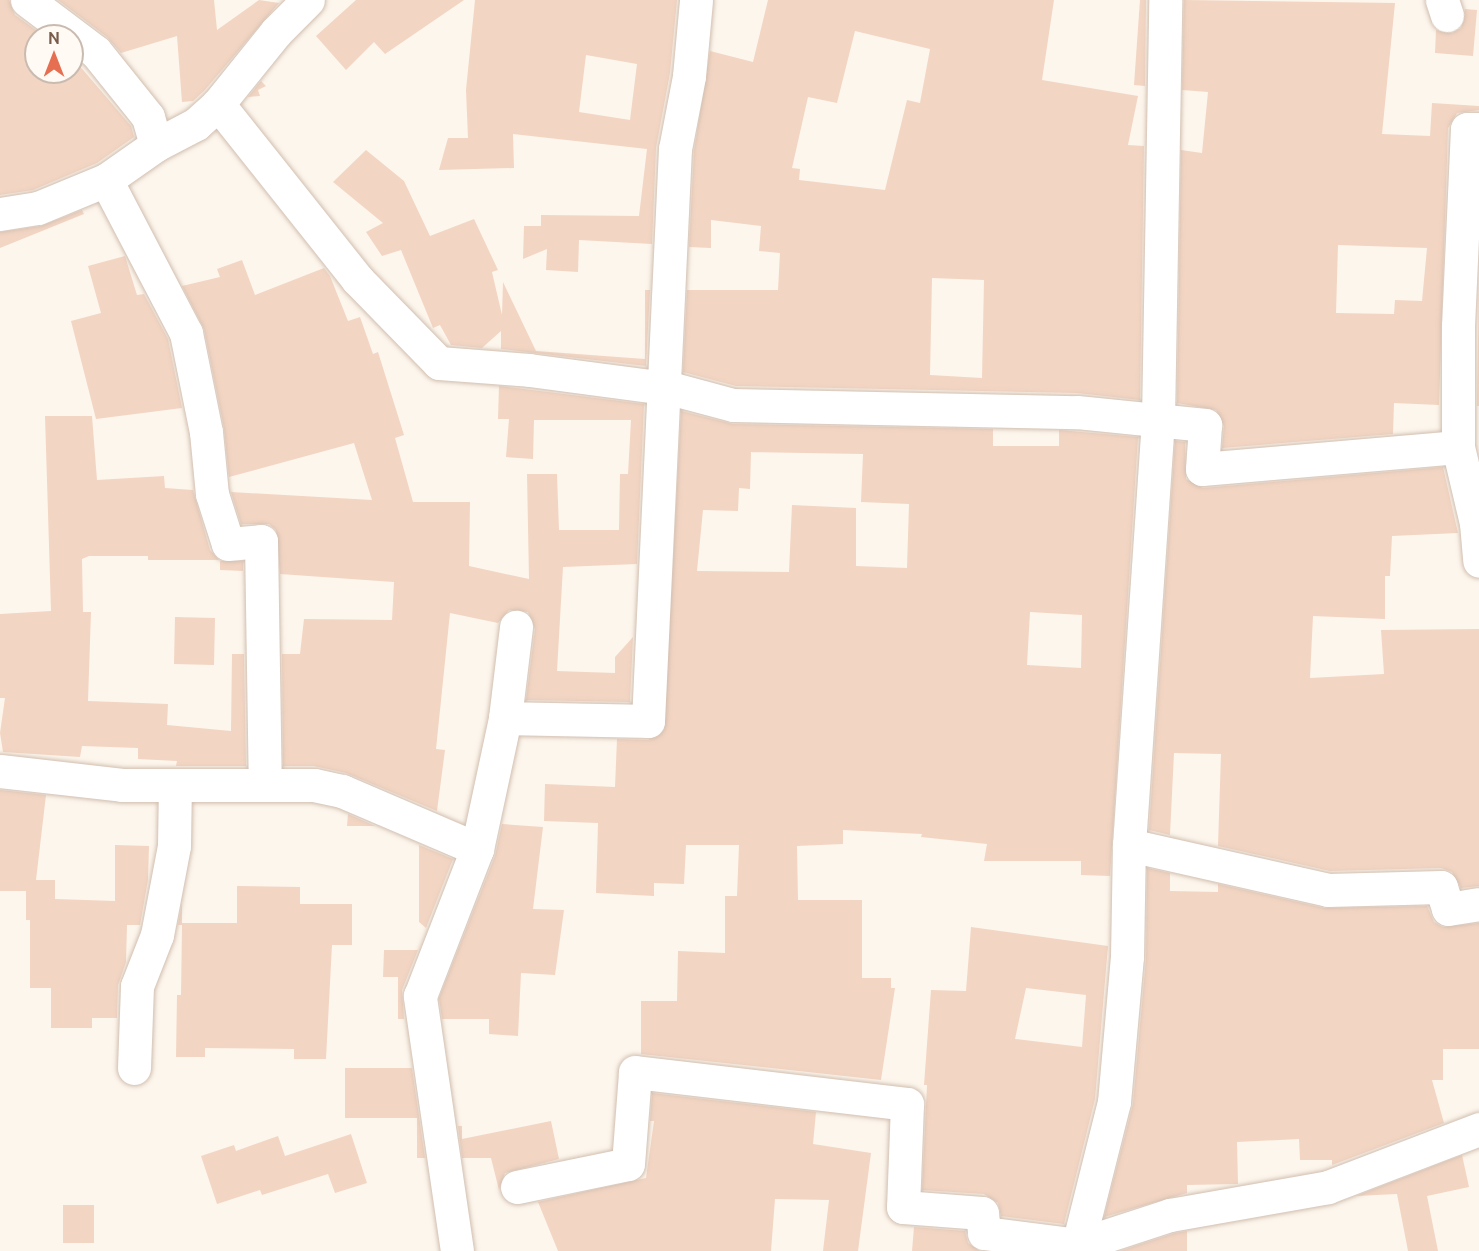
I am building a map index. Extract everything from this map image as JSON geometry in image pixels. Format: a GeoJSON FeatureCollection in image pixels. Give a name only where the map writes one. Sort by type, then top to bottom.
{"type":"FeatureCollection","features":[{"type":"Feature","properties":{"kind":"street"},"geometry":{"type":"LineString","coordinates":[[27,0],[96,52],[148,117],[156,145]]}},
{"type":"Feature","properties":{"kind":"street"},"geometry":{"type":"LineString","coordinates":[[0,214],[38,208],[106,180],[156,145],[196,124],[218,104],[276,32],[308,0]]}},
{"type":"Feature","properties":{"kind":"street"},"geometry":{"type":"LineString","coordinates":[[505,718],[648,721],[668,388],[675,149],[689,76],[696,0]]}},
{"type":"Feature","properties":{"kind":"street"},"geometry":{"type":"LineString","coordinates":[[1077,1248],[1114,1102],[1127,957],[1129,845],[1158,420],[1165,0]]}},
{"type":"Feature","properties":{"kind":"street"},"geometry":{"type":"LineString","coordinates":[[218,104],[357,279],[439,363],[529,370],[668,388],[733,405],[1077,412],[1205,425],[1202,469],[1458,447]]}},
{"type":"Feature","properties":{"kind":"street"},"geometry":{"type":"LineString","coordinates":[[1479,129],[1467,129],[1458,326],[1458,447],[1476,522],[1479,561]]}},
{"type":"Feature","properties":{"kind":"street"},"geometry":{"type":"LineString","coordinates":[[106,180],[186,333],[206,432],[212,494],[228,544],[261,541],[265,783]]}},
{"type":"Feature","properties":{"kind":"street"},"geometry":{"type":"LineString","coordinates":[[457,1251],[420,996],[477,849],[505,718],[516,627]]}},
{"type":"Feature","properties":{"kind":"street"},"geometry":{"type":"LineString","coordinates":[[0,771],[122,785],[265,783],[342,791],[477,849]]}},
{"type":"Feature","properties":{"kind":"street"},"geometry":{"type":"LineString","coordinates":[[134,1068],[137,986],[159,923],[174,846],[175,785]]}},
{"type":"Feature","properties":{"kind":"street"},"geometry":{"type":"LineString","coordinates":[[1129,845],[1328,890],[1441,888],[1448,909],[1479,904]]}},
{"type":"Feature","properties":{"kind":"street"},"geometry":{"type":"LineString","coordinates":[[518,1187],[628,1164],[635,1072],[907,1104],[903,1207],[982,1213],[984,1233],[1077,1248],[1170,1215],[1328,1187],[1479,1129]]}},
{"type":"Feature","properties":{"kind":"building"},"geometry":{"type":"Polygon","coordinates":[[[0,0],[9,0],[15,15],[27,24],[24,24],[24,84],[84,84],[84,71],[131,126],[134,137],[97,163],[33,190],[0,195],[0,0]]]}},
{"type":"Feature","properties":{"kind":"building"},"geometry":{"type":"Polygon","coordinates":[[[58,0],[214,0],[217,30],[259,0],[279,3],[204,91],[193,101],[182,102],[177,36],[121,53],[107,37],[58,0]]]}},
{"type":"Feature","properties":{"kind":"building"},"geometry":{"type":"Polygon","coordinates":[[[356,0],[464,0],[385,54],[374,42],[346,70],[316,36],[356,0]]]}},
{"type":"Feature","properties":{"kind":"building"},"geometry":{"type":"Polygon","coordinates":[[[475,0],[677,0],[670,73],[656,148],[652,244],[579,240],[578,272],[546,270],[547,249],[523,259],[524,226],[541,226],[541,215],[639,216],[647,149],[513,134],[514,168],[439,170],[448,138],[468,138],[466,90],[475,0]],[[586,55],[579,112],[630,120],[637,64],[586,55]]]}},
{"type":"Feature","properties":{"kind":"building"},"geometry":{"type":"Polygon","coordinates":[[[768,0],[1054,0],[1042,80],[1138,96],[1128,145],[1144,146],[1140,400],[1077,393],[736,386],[683,372],[687,290],[778,290],[780,253],[759,251],[761,226],[711,220],[711,248],[689,247],[694,151],[710,51],[753,62],[768,0]],[[855,31],[837,103],[808,97],[792,168],[800,169],[799,180],[885,190],[907,100],[920,103],[930,49],[855,31]],[[932,278],[930,375],[982,378],[984,280],[932,278]]]}},
{"type":"Feature","properties":{"kind":"building"},"geometry":{"type":"Polygon","coordinates":[[[1140,0],[1146,0],[1145,86],[1134,85],[1140,0]]]}},
{"type":"Feature","properties":{"kind":"building"},"geometry":{"type":"Polygon","coordinates":[[[1184,0],[1395,3],[1382,134],[1430,136],[1432,103],[1479,106],[1479,110],[1457,113],[1448,128],[1439,405],[1394,403],[1393,434],[1222,448],[1224,426],[1216,410],[1177,403],[1181,150],[1202,153],[1208,92],[1182,90],[1184,0]],[[1338,245],[1336,313],[1394,314],[1395,300],[1422,301],[1427,248],[1338,245]]]}},
{"type":"Feature","properties":{"kind":"building"},"geometry":{"type":"Polygon","coordinates":[[[1465,9],[1477,10],[1473,56],[1435,53],[1436,30],[1452,33],[1461,28],[1465,9]]]}},
{"type":"Feature","properties":{"kind":"building"},"geometry":{"type":"Polygon","coordinates":[[[261,81],[266,86],[258,90],[260,96],[248,97],[261,81]]]}},
{"type":"Feature","properties":{"kind":"building"},"geometry":{"type":"Polygon","coordinates":[[[366,150],[404,181],[430,236],[474,219],[498,270],[492,272],[502,315],[503,282],[536,351],[645,359],[645,290],[650,290],[646,366],[501,349],[501,331],[482,348],[451,345],[440,325],[433,328],[401,250],[382,256],[366,232],[383,223],[333,182],[366,150]]]}},
{"type":"Feature","properties":{"kind":"building"},"geometry":{"type":"Polygon","coordinates":[[[82,210],[84,214],[0,248],[0,232],[41,226],[82,210]]]}},
{"type":"Feature","properties":{"kind":"building"},"geometry":{"type":"Polygon","coordinates":[[[125,256],[137,295],[144,294],[168,339],[182,408],[96,419],[71,321],[101,313],[88,266],[125,256]]]}},
{"type":"Feature","properties":{"kind":"building"},"geometry":{"type":"Polygon","coordinates":[[[242,260],[255,295],[324,268],[330,276],[348,321],[360,317],[373,354],[378,352],[404,435],[395,438],[413,502],[470,502],[469,566],[529,579],[527,474],[557,474],[559,530],[619,530],[620,474],[628,474],[631,420],[534,420],[533,459],[506,457],[509,419],[498,419],[499,386],[644,404],[637,564],[563,567],[557,671],[615,673],[615,657],[633,637],[630,702],[526,700],[535,629],[528,612],[509,610],[498,623],[450,613],[436,749],[445,750],[437,811],[346,773],[314,766],[283,766],[282,654],[300,654],[304,619],[392,620],[394,582],[280,574],[276,530],[269,524],[241,524],[231,492],[372,500],[354,443],[229,477],[224,428],[204,329],[182,286],[220,277],[217,269],[242,260]]]}},
{"type":"Feature","properties":{"kind":"building"},"geometry":{"type":"Polygon","coordinates":[[[1479,277],[1479,406],[1477,406],[1479,277]]]}},
{"type":"Feature","properties":{"kind":"building"},"geometry":{"type":"Polygon","coordinates":[[[681,411],[733,424],[993,429],[993,446],[1059,446],[1059,430],[1138,437],[1110,876],[1081,875],[1081,861],[984,861],[987,844],[921,837],[922,834],[843,830],[843,844],[797,846],[798,900],[862,900],[862,978],[891,978],[891,988],[895,988],[881,1080],[641,1054],[641,1001],[677,1001],[678,951],[725,953],[725,896],[737,896],[739,845],[686,845],[684,884],[654,883],[654,896],[596,893],[598,823],[544,821],[545,784],[615,787],[617,739],[648,740],[664,730],[681,411]],[[751,452],[750,489],[739,488],[738,511],[703,510],[697,571],[789,572],[792,505],[856,508],[856,566],[907,568],[909,504],[861,502],[863,454],[751,452]],[[1030,612],[1027,665],[1081,668],[1082,615],[1030,612]]]}},
{"type":"Feature","properties":{"kind":"building"},"geometry":{"type":"Polygon","coordinates":[[[45,416],[92,416],[97,480],[164,476],[165,488],[193,490],[210,550],[219,560],[148,560],[148,556],[89,556],[82,559],[83,612],[91,612],[88,701],[168,704],[167,725],[231,731],[232,654],[244,654],[246,766],[176,766],[177,761],[138,759],[138,748],[82,746],[80,757],[3,752],[0,733],[5,698],[0,698],[0,614],[51,611],[45,416]]]}},
{"type":"Feature","properties":{"kind":"building"},"geometry":{"type":"Polygon","coordinates":[[[1175,441],[1185,442],[1186,479],[1203,488],[1443,467],[1458,533],[1392,536],[1390,576],[1385,576],[1385,619],[1313,616],[1310,678],[1384,674],[1381,630],[1479,629],[1479,886],[1461,888],[1452,872],[1441,868],[1330,871],[1218,846],[1221,754],[1174,753],[1170,835],[1149,830],[1175,441]]]}},
{"type":"Feature","properties":{"kind":"building"},"geometry":{"type":"Polygon","coordinates":[[[220,561],[243,561],[243,571],[220,570],[220,561]]]}},
{"type":"Feature","properties":{"kind":"building"},"geometry":{"type":"Polygon","coordinates":[[[175,617],[215,618],[214,665],[174,664],[175,617]]]}},
{"type":"Feature","properties":{"kind":"building"},"geometry":{"type":"Polygon","coordinates":[[[0,790],[46,795],[36,880],[55,880],[55,899],[115,901],[115,845],[149,846],[148,880],[140,925],[127,925],[126,962],[118,985],[117,1018],[92,1018],[92,1028],[51,1028],[51,988],[30,988],[30,920],[26,920],[26,891],[0,891],[0,790]]]}},
{"type":"Feature","properties":{"kind":"building"},"geometry":{"type":"Polygon","coordinates":[[[348,814],[375,826],[347,826],[348,814]]]}},
{"type":"Feature","properties":{"kind":"building"},"geometry":{"type":"Polygon","coordinates":[[[502,824],[543,827],[533,909],[564,910],[555,975],[521,973],[518,1036],[489,1034],[489,1019],[442,1019],[439,998],[495,856],[502,824]]]}},
{"type":"Feature","properties":{"kind":"building"},"geometry":{"type":"Polygon","coordinates":[[[419,845],[453,859],[426,928],[419,922],[419,845]]]}},
{"type":"Feature","properties":{"kind":"building"},"geometry":{"type":"Polygon","coordinates":[[[1147,868],[1170,873],[1170,891],[1218,892],[1218,884],[1324,908],[1427,906],[1434,922],[1443,927],[1479,923],[1479,1049],[1443,1049],[1443,1080],[1432,1080],[1444,1123],[1332,1165],[1332,1160],[1300,1160],[1299,1139],[1237,1142],[1238,1184],[1187,1185],[1187,1193],[1104,1217],[1133,1104],[1146,959],[1147,868]]]}},
{"type":"Feature","properties":{"kind":"building"},"geometry":{"type":"Polygon","coordinates":[[[237,886],[300,887],[300,904],[352,904],[352,945],[332,945],[326,1059],[294,1059],[294,1049],[205,1048],[205,1057],[176,1057],[177,995],[181,995],[182,925],[178,925],[182,903],[182,923],[237,923],[237,886]]]}},
{"type":"Feature","properties":{"kind":"building"},"geometry":{"type":"Polygon","coordinates":[[[971,927],[1108,946],[1095,1099],[1064,1224],[1001,1216],[998,1203],[984,1194],[922,1190],[927,1085],[924,1085],[931,990],[966,991],[971,927]],[[1026,988],[1015,1039],[1082,1047],[1086,995],[1026,988]]]}},
{"type":"Feature","properties":{"kind":"building"},"geometry":{"type":"Polygon","coordinates":[[[384,950],[418,950],[402,990],[404,1019],[398,1019],[398,977],[383,977],[384,950]]]}},
{"type":"Feature","properties":{"kind":"building"},"geometry":{"type":"Polygon","coordinates":[[[345,1068],[412,1068],[425,1158],[417,1158],[417,1118],[345,1118],[345,1068]]]}},
{"type":"Feature","properties":{"kind":"building"},"geometry":{"type":"Polygon","coordinates":[[[652,1093],[816,1112],[813,1144],[871,1153],[858,1251],[823,1251],[829,1200],[775,1199],[771,1251],[558,1251],[538,1202],[646,1178],[654,1121],[650,1121],[652,1093]]]}},
{"type":"Feature","properties":{"kind":"building"},"geometry":{"type":"Polygon","coordinates":[[[551,1121],[559,1159],[505,1173],[499,1190],[491,1158],[462,1158],[458,1126],[462,1126],[462,1139],[551,1121]]]}},
{"type":"Feature","properties":{"kind":"building"},"geometry":{"type":"Polygon","coordinates":[[[351,1134],[367,1183],[335,1193],[328,1174],[262,1195],[260,1190],[217,1204],[201,1156],[234,1145],[236,1151],[278,1136],[285,1156],[351,1134]]]}},
{"type":"Feature","properties":{"kind":"building"},"geometry":{"type":"Polygon","coordinates":[[[1462,1155],[1469,1187],[1427,1196],[1438,1251],[1408,1251],[1397,1194],[1356,1196],[1462,1155]]]}},
{"type":"Feature","properties":{"kind":"building"},"geometry":{"type":"Polygon","coordinates":[[[63,1205],[94,1205],[94,1243],[63,1243],[63,1205]]]}},
{"type":"Feature","properties":{"kind":"building"},"geometry":{"type":"Polygon","coordinates":[[[914,1227],[965,1231],[968,1243],[980,1251],[912,1251],[914,1227]]]}},
{"type":"Feature","properties":{"kind":"building"},"geometry":{"type":"Polygon","coordinates":[[[1187,1231],[1187,1251],[1120,1251],[1175,1233],[1187,1231]]]}}]}
